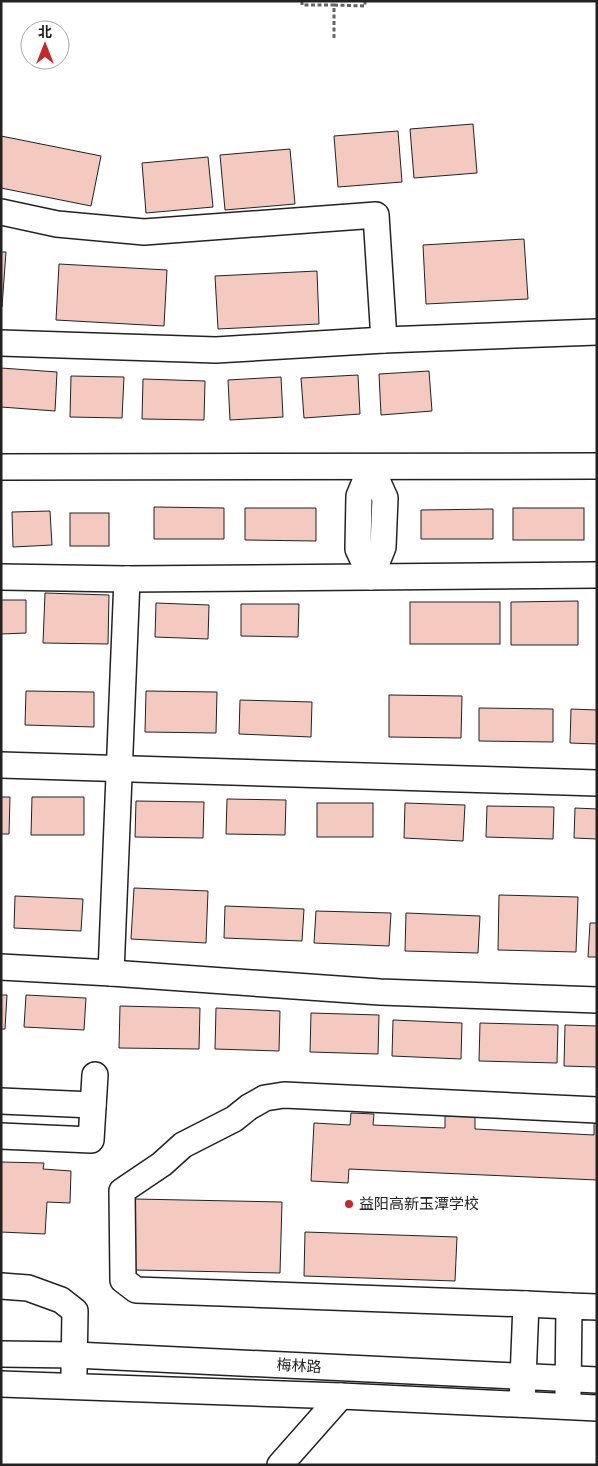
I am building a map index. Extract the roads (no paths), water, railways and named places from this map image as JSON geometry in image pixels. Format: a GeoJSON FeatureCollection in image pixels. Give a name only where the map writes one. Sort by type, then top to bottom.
{"type":"FeatureCollection","features":[{"type":"Feature","properties":{"kind":"street"},"geometry":{"type":"LineString","coordinates":[[1,212],[57,224],[144,232],[376,215],[384,340]]}},
{"type":"Feature","properties":{"kind":"street"},"geometry":{"type":"LineString","coordinates":[[1,343],[216,350],[384,340],[597,332]]}},
{"type":"Feature","properties":{"kind":"street"},"geometry":{"type":"LineString","coordinates":[[371,466],[359,496],[358,549],[371,577]]}},
{"type":"Feature","properties":{"kind":"street"},"geometry":{"type":"LineString","coordinates":[[1,467],[597,466]]}},
{"type":"Feature","properties":{"kind":"street"},"geometry":{"type":"LineString","coordinates":[[1,577],[597,575]]}},
{"type":"Feature","properties":{"kind":"street"},"geometry":{"type":"LineString","coordinates":[[111,973],[127,578]]}},
{"type":"Feature","properties":{"kind":"street"},"geometry":{"type":"LineString","coordinates":[[1,765],[597,783]]}},
{"type":"Feature","properties":{"kind":"street"},"geometry":{"type":"LineString","coordinates":[[1,967],[380,992],[597,1000]]}},
{"type":"Feature","properties":{"kind":"street"},"geometry":{"type":"LineString","coordinates":[[1,1136],[91,1140],[95,1075]]}},
{"type":"Feature","properties":{"kind":"street"},"geometry":{"type":"LineString","coordinates":[[597,1110],[284,1095],[265,1098],[249,1107],[234,1119],[183,1145],[162,1164],[122,1191],[123,1280],[136,1290],[597,1308]]}},
{"type":"Feature","properties":{"kind":"street"},"geometry":{"type":"LineString","coordinates":[[1,1101],[93,1105]]}},
{"type":"Feature","properties":{"kind":"street"},"geometry":{"type":"LineString","coordinates":[[1,1286],[28,1288],[61,1300],[75,1311],[74,1387]]}},
{"type":"Feature","properties":{"kind":"street"},"geometry":{"type":"LineString","coordinates":[[522,1404],[526,1304]]}},
{"type":"Feature","properties":{"kind":"street"},"geometry":{"type":"LineString","coordinates":[[567,1406],[569,1306]]}},
{"type":"Feature","properties":{"kind":"street","name":"梅林路"},"geometry":{"type":"LineString","coordinates":[[1,1354],[75,1355],[597,1380]]}},
{"type":"Feature","properties":{"kind":"street","name":"梅林路"},"geometry":{"type":"LineString","coordinates":[[1,1384],[341,1396],[597,1408]]}},
{"type":"Feature","properties":{"kind":"street"},"geometry":{"type":"LineString","coordinates":[[280,1465],[341,1396]]}},
{"type":"Feature","properties":{"kind":"place","name":"益阳高新玉潭学校"},"geometry":{"type":"Point","coordinates":[349,1204]}}]}
